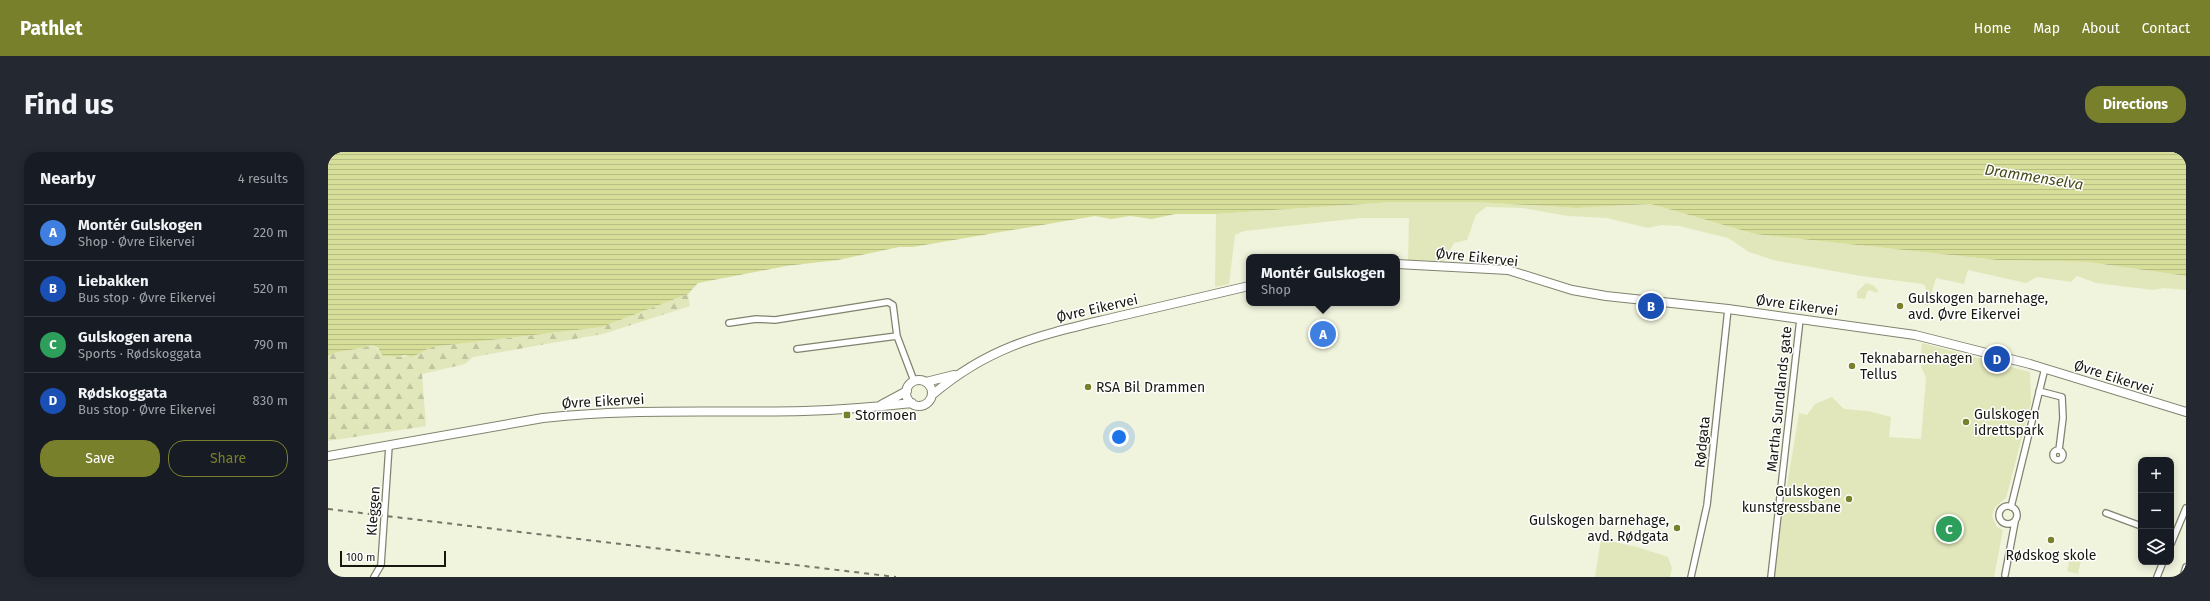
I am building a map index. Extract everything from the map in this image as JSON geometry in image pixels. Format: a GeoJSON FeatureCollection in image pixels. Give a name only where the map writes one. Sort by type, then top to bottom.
{"type":"FeatureCollection","features":[{"type":"Feature","properties":{"kind":"main road","name":"Øvre Eikervei"},"geometry":{"type":"LineString","coordinates":[[1400,264],[1508,270],[1572,290],[1606,296],[1728,309],[1915,335],[2045,368],[2186,412]]}},
{"type":"Feature","properties":{"kind":"main road","name":"Øvre Eikervei"},"geometry":{"type":"LineString","coordinates":[[926,382],[958,373],[1002,350],[1035,337],[1246,287]]}},
{"type":"Feature","properties":{"kind":"main road","name":"Øvre Eikervei"},"geometry":{"type":"LineString","coordinates":[[932,395],[958,373]]}},
{"type":"Feature","properties":{"kind":"main road"},"geometry":{"type":"LineString","coordinates":[[914,381],[926,382],[931,388],[932,395],[924,405],[912,404],[908,398],[907,391],[914,381]]}},
{"type":"Feature","properties":{"kind":"main road","name":"Øvre Eikervei"},"geometry":{"type":"LineString","coordinates":[[881,404],[907,391]]}},
{"type":"Feature","properties":{"kind":"main road","name":"Øvre Eikervei"},"geometry":{"type":"LineString","coordinates":[[328,456],[537,419],[570,415],[628,412],[838,410],[881,404],[912,404]]}},
{"type":"Feature","properties":{"kind":"street"},"geometry":{"type":"LineString","coordinates":[[729,323],[756,319],[775,320],[888,302],[893,305],[897,336],[914,381]]}},
{"type":"Feature","properties":{"kind":"street","name":"Rødgata"},"geometry":{"type":"LineString","coordinates":[[1691,577],[1707,505],[1728,309]]}},
{"type":"Feature","properties":{"kind":"street","name":"Martha Sundlands gate"},"geometry":{"type":"LineString","coordinates":[[1771,577],[1800,319]]}},
{"type":"Feature","properties":{"kind":"street"},"geometry":{"type":"LineString","coordinates":[[797,349],[897,336]]}},
{"type":"Feature","properties":{"kind":"street"},"geometry":{"type":"LineString","coordinates":[[2011,507],[2045,368]]}},
{"type":"Feature","properties":{"kind":"street"},"geometry":{"type":"LineString","coordinates":[[2039,391],[2062,397],[2063,418],[2059,450]]}},
{"type":"Feature","properties":{"kind":"street","name":"Kleggen"},"geometry":{"type":"LineString","coordinates":[[374,577],[380,565],[389,446]]}},
{"type":"Feature","properties":{"kind":"street"},"geometry":{"type":"LineString","coordinates":[[2011,507],[2003,508],[2000,516],[2004,524],[2015,522]]}},
{"type":"Feature","properties":{"kind":"street"},"geometry":{"type":"LineString","coordinates":[[2005,575],[2017,514],[2011,507]]}},
{"type":"Feature","properties":{"kind":"street"},"geometry":{"type":"LineString","coordinates":[[2174,533],[2186,508]]}},
{"type":"Feature","properties":{"kind":"street"},"geometry":{"type":"LineString","coordinates":[[2106,513],[2138,525]]}},
{"type":"Feature","properties":{"kind":"street"},"geometry":{"type":"LineString","coordinates":[[2156,577],[2162,565]]}},
{"type":"Feature","properties":{"kind":"street"},"geometry":{"type":"LineString","coordinates":[[2183,577],[2186,567]]}},
{"type":"Feature","properties":{"kind":"green space"},"geometry":{"type":"Polygon","coordinates":[[[1393,202],[1476,202],[1577,208],[1651,204],[1755,234],[1997,260],[2088,262],[2186,276],[2186,290],[2164,288],[2153,290],[2096,283],[2077,276],[2071,282],[2037,277],[2026,283],[1968,270],[1964,284],[1936,278],[1928,306],[1923,304],[1926,287],[1923,284],[1861,276],[1773,260],[1749,252],[1728,238],[1679,226],[1662,225],[1648,228],[1607,218],[1568,216],[1523,208],[1486,207],[1476,215],[1467,240],[1454,243],[1444,261],[1408,260],[1409,218],[1361,218],[1244,231],[1235,235],[1229,284],[1215,287],[1216,214],[1393,202]]]}},
{"type":"Feature","properties":{"kind":"green space"},"geometry":{"type":"Polygon","coordinates":[[[1866,283],[1873,285],[1878,290],[1877,293],[1869,290],[1865,299],[1857,298],[1857,292],[1866,283]]]}},
{"type":"Feature","properties":{"kind":"green space"},"geometry":{"type":"Polygon","coordinates":[[[688,294],[690,306],[603,334],[473,357],[465,364],[422,374],[426,426],[328,441],[328,355],[372,345],[388,357],[405,356],[416,354],[432,347],[602,327],[688,294]]]}},
{"type":"Feature","properties":{"kind":"green space"},"geometry":{"type":"Polygon","coordinates":[[[1922,343],[2030,372],[2031,403],[2006,498],[1995,507],[1992,516],[1997,527],[2003,530],[1994,577],[1772,577],[1799,413],[1807,415],[1815,404],[1832,397],[1844,409],[1868,411],[1891,417],[1889,437],[1921,439],[1926,378],[1920,364],[1922,343]]]}},
{"type":"Feature","properties":{"kind":"green space"},"geometry":{"type":"Polygon","coordinates":[[[1601,539],[1637,547],[1668,557],[1672,568],[1670,577],[1595,577],[1601,539]]]}},
{"type":"Feature","properties":{"kind":"green space"},"geometry":{"type":"Polygon","coordinates":[[[2071,553],[2082,556],[2078,574],[2067,571],[2071,553]]]}},
{"type":"Feature","properties":{"kind":"water","name":"Drammenselva"},"geometry":{"type":"Polygon","coordinates":[[[328,152],[2186,152],[2186,276],[2088,262],[1997,260],[1755,234],[1651,204],[1577,208],[1476,202],[1393,202],[1216,214],[1175,214],[1152,219],[1130,216],[1111,219],[1095,216],[913,247],[899,247],[838,260],[786,266],[698,283],[688,294],[602,327],[432,347],[412,357],[405,355],[398,357],[383,356],[378,348],[372,345],[328,355],[328,152]]]}},
{"type":"Feature","properties":{"kind":"railway"},"geometry":{"type":"LineString","coordinates":[[328,509],[896,577]]}},
{"type":"Feature","properties":{"kind":"place","name":"Liebakken"},"geometry":{"type":"Point","coordinates":[1651,306]}},
{"type":"Feature","properties":{"kind":"place","name":"Gulskogen barnehage, avd. Øvre Eikervei"},"geometry":{"type":"Point","coordinates":[1900,306]}},
{"type":"Feature","properties":{"kind":"place","name":"Montér Gulskogen"},"geometry":{"type":"Point","coordinates":[1323,334]}},
{"type":"Feature","properties":{"kind":"place","name":"Rødskoggata"},"geometry":{"type":"Point","coordinates":[1997,359]}},
{"type":"Feature","properties":{"kind":"place","name":"Teknabarnehagen Tellus"},"geometry":{"type":"Point","coordinates":[1852,366]}},
{"type":"Feature","properties":{"kind":"place","name":"RSA Bil Drammen"},"geometry":{"type":"Point","coordinates":[1088,387]}},
{"type":"Feature","properties":{"kind":"place","name":"Stormoen"},"geometry":{"type":"Point","coordinates":[847,415]}},
{"type":"Feature","properties":{"kind":"place","name":"Gulskogen idrettspark"},"geometry":{"type":"Point","coordinates":[1966,422]}},
{"type":"Feature","properties":{"kind":"place","name":"Gulskogen kunstgressbane"},"geometry":{"type":"Point","coordinates":[1849,499]}},
{"type":"Feature","properties":{"kind":"place","name":"Gulskogen barnehage, avd. Rødgata"},"geometry":{"type":"Point","coordinates":[1677,528]}},
{"type":"Feature","properties":{"kind":"place","name":"Gulskogen arena"},"geometry":{"type":"Point","coordinates":[1949,529]}},
{"type":"Feature","properties":{"kind":"place","name":"Rødskog skole"},"geometry":{"type":"Point","coordinates":[2051,540]}}]}
